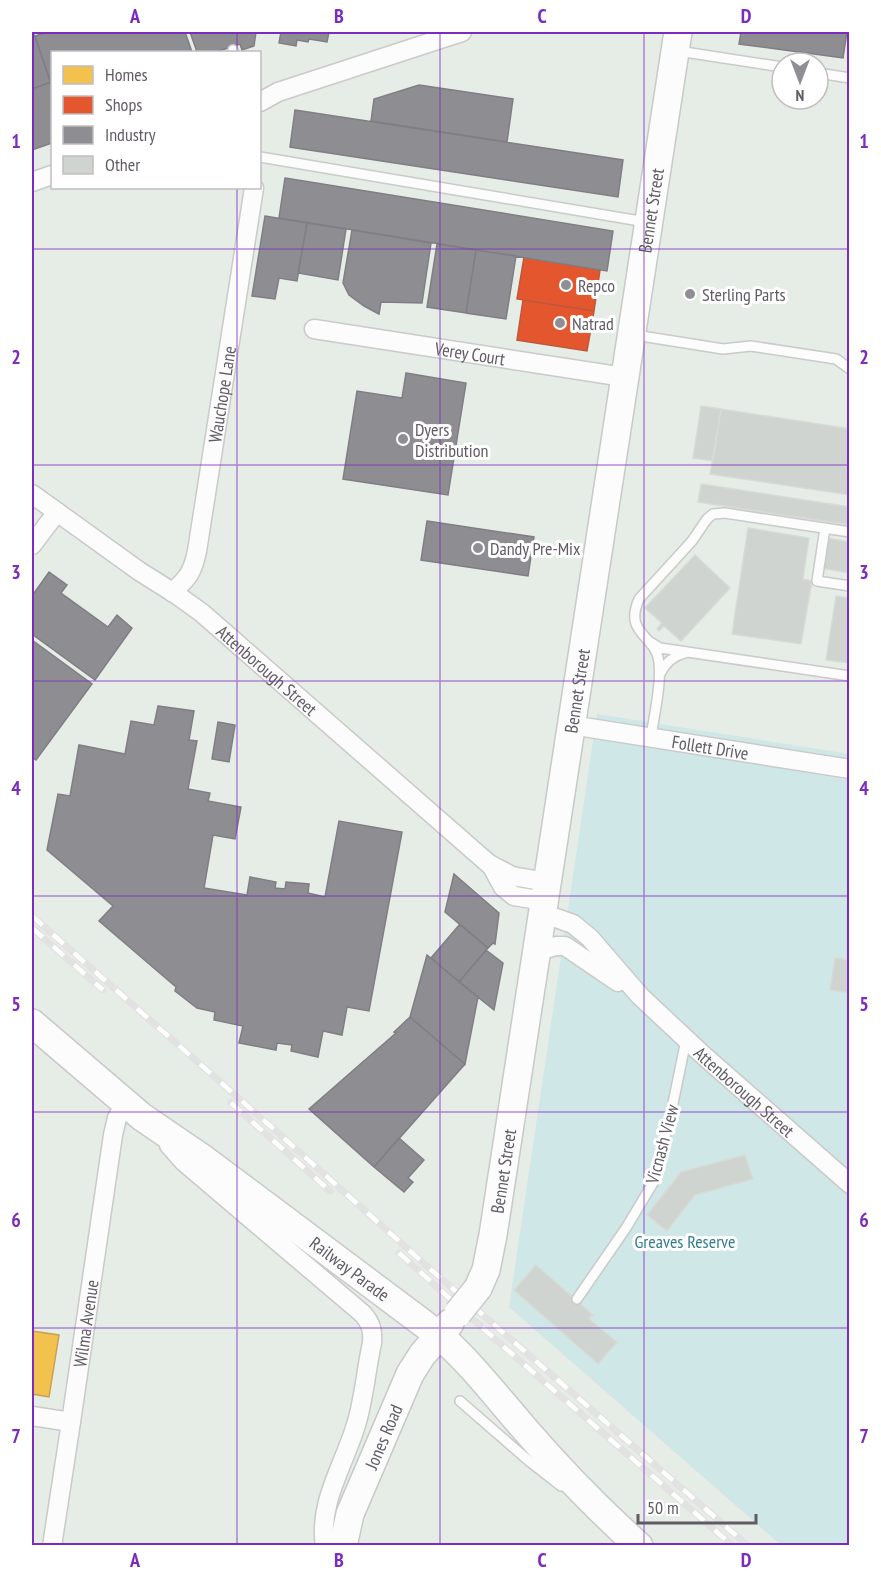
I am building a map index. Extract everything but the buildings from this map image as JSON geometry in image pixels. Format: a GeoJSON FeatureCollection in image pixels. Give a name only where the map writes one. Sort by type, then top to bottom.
{"type":"FeatureCollection","features":[{"type":"Feature","properties":{"kind":"main road","name":"Bennet Street"},"geometry":{"type":"LineString","coordinates":[[440,1336],[478,1288],[486,1270],[493,1235],[676,41]]}},
{"type":"Feature","properties":{"kind":"main road","name":"Railway Parade"},"geometry":{"type":"LineString","coordinates":[[32,1023],[134,1110],[205,1160],[440,1336],[476,1371],[524,1429],[570,1479],[630,1537]]}},
{"type":"Feature","properties":{"kind":"main road","name":"Jones Road"},"geometry":{"type":"LineString","coordinates":[[343,1545],[350,1514],[401,1392],[415,1365],[440,1336]]}},
{"type":"Feature","properties":{"kind":"street"},"geometry":{"type":"LineString","coordinates":[[261,101],[278,92],[462,32]]}},
{"type":"Feature","properties":{"kind":"street"},"geometry":{"type":"LineString","coordinates":[[32,182],[51,175]]}},
{"type":"Feature","properties":{"kind":"street","name":"Wauchope Lane"},"geometry":{"type":"LineString","coordinates":[[172,592],[189,575],[197,551],[254,189]]}},
{"type":"Feature","properties":{"kind":"street","name":"Verey Court"},"geometry":{"type":"LineString","coordinates":[[314,328],[624,377]]}},
{"type":"Feature","properties":{"kind":"street","name":"Attenborough Street"},"geometry":{"type":"LineString","coordinates":[[32,494],[202,613],[489,864],[503,887],[520,898],[544,899],[564,920],[590,938],[640,996],[686,1040],[849,1184]]}},
{"type":"Feature","properties":{"kind":"street"},"geometry":{"type":"LineString","coordinates":[[32,545],[57,512]]}},
{"type":"Feature","properties":{"kind":"street","name":"Follett Drive"},"geometry":{"type":"LineString","coordinates":[[571,724],[849,769]]}},
{"type":"Feature","properties":{"kind":"street","name":"Attenborough Street"},"geometry":{"type":"LineString","coordinates":[[536,952],[556,946],[565,946],[640,996]]}},
{"type":"Feature","properties":{"kind":"street"},"geometry":{"type":"LineString","coordinates":[[134,1110],[184,1162],[363,1314],[371,1326],[372,1343],[356,1424],[329,1495],[324,1530],[325,1545]]}},
{"type":"Feature","properties":{"kind":"street","name":"Wilma Avenue"},"geometry":{"type":"LineString","coordinates":[[52,1545],[114,1128],[119,1112],[134,1110]]}},
{"type":"Feature","properties":{"kind":"street"},"geometry":{"type":"LineString","coordinates":[[32,1416],[71,1422]]}},
{"type":"Feature","properties":{"kind":"lane"},"geometry":{"type":"LineString","coordinates":[[676,41],[770,64]]}},
{"type":"Feature","properties":{"kind":"lane"},"geometry":{"type":"LineString","coordinates":[[830,75],[849,78]]}},
{"type":"Feature","properties":{"kind":"lane"},"geometry":{"type":"LineString","coordinates":[[261,157],[648,222]]}},
{"type":"Feature","properties":{"kind":"lane"},"geometry":{"type":"LineString","coordinates":[[631,334],[723,350],[751,346],[836,359],[849,369]]}},
{"type":"Feature","properties":{"kind":"lane"},"geometry":{"type":"LineString","coordinates":[[651,737],[659,679],[659,660],[657,652],[638,628],[636,619],[638,601],[692,541],[706,519],[712,514],[725,513],[849,532]]}},
{"type":"Feature","properties":{"kind":"lane"},"geometry":{"type":"LineString","coordinates":[[825,528],[817,580],[849,586]]}},
{"type":"Feature","properties":{"kind":"lane"},"geometry":{"type":"LineString","coordinates":[[642,634],[657,647],[849,676]]}},
{"type":"Feature","properties":{"kind":"lane"},"geometry":{"type":"LineString","coordinates":[[659,679],[669,661],[678,655],[692,653]]}},
{"type":"Feature","properties":{"kind":"lane","name":"Vicnash View"},"geometry":{"type":"LineString","coordinates":[[577,1299],[626,1228],[653,1183],[670,1118],[686,1040]]}},
{"type":"Feature","properties":{"kind":"lane"},"geometry":{"type":"LineString","coordinates":[[460,1401],[544,1473],[630,1537]]}},
{"type":"Feature","properties":{"kind":"green space","name":"Greaves Reserve"},"geometry":{"type":"Polygon","coordinates":[[[597,714],[849,754],[849,1545],[781,1545],[509,1307],[597,714]]]}},
{"type":"Feature","properties":{"kind":"railway"},"geometry":{"type":"LineString","coordinates":[[32,916],[428,1267],[748,1546]]}},
{"type":"Feature","properties":{"kind":"railway"},"geometry":{"type":"LineString","coordinates":[[32,928],[103,990]]}},
{"type":"Feature","properties":{"kind":"railway"},"geometry":{"type":"LineString","coordinates":[[231,1103],[330,1191]]}},
{"type":"Feature","properties":{"kind":"railway"},"geometry":{"type":"LineString","coordinates":[[399,1253],[733,1546]]}},
{"type":"Feature","properties":{"kind":"place","name":"Repco"},"geometry":{"type":"Point","coordinates":[566,285]}},
{"type":"Feature","properties":{"kind":"place","name":"Sterling Parts"},"geometry":{"type":"Point","coordinates":[690,294]}},
{"type":"Feature","properties":{"kind":"place","name":"Natrad"},"geometry":{"type":"Point","coordinates":[560,323]}},
{"type":"Feature","properties":{"kind":"place","name":"Dyers Distribution"},"geometry":{"type":"Point","coordinates":[403,439]}},
{"type":"Feature","properties":{"kind":"place","name":"Dandy Pre-Mix"},"geometry":{"type":"Point","coordinates":[478,548]}}]}
